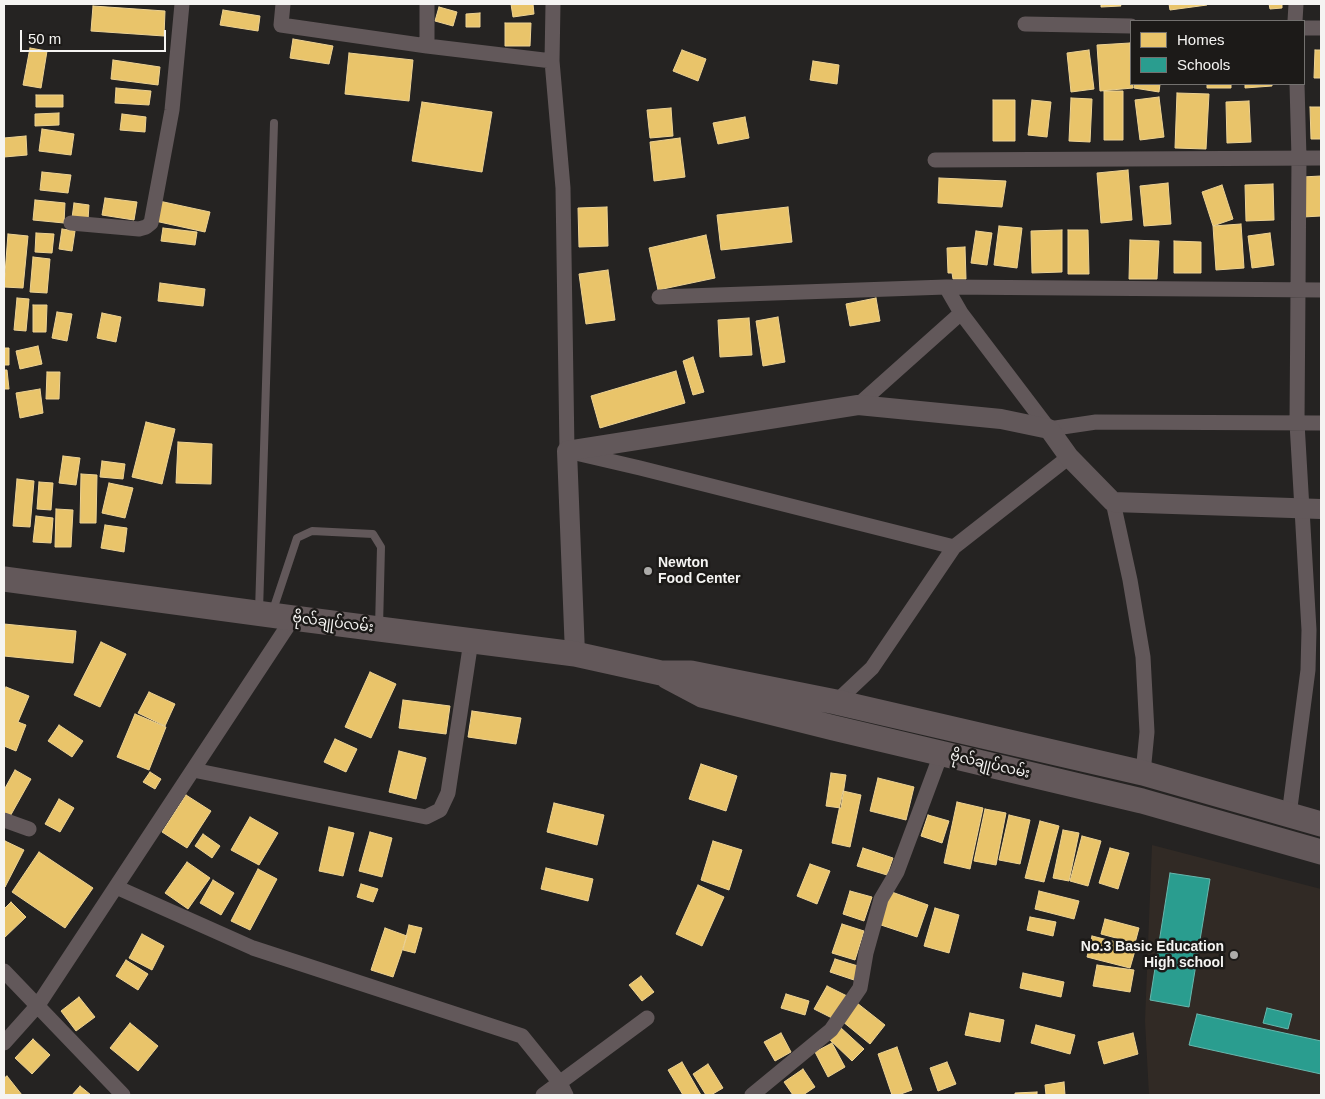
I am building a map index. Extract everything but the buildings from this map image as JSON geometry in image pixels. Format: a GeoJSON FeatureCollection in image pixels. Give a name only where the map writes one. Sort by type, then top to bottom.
{"type":"FeatureCollection","features":[{"type":"Feature","properties":{"kind":"main road","name":"ဗိုလ်ချုပ်လမ်း"},"geometry":{"type":"LineString","coordinates":[[4,579],[274,616],[575,654],[661,673],[691,673],[836,702],[1144,772],[1321,824]]}},
{"type":"Feature","properties":{"kind":"main road","name":"ဗိုလ်ချုပ်လမ်း"},"geometry":{"type":"LineString","coordinates":[[661,673],[702,695],[1142,801],[1321,852]]}},
{"type":"Feature","properties":{"kind":"street"},"geometry":{"type":"LineString","coordinates":[[71,223],[139,229],[151,223],[172,110],[182,4]]}},
{"type":"Feature","properties":{"kind":"street"},"geometry":{"type":"LineString","coordinates":[[283,4],[281,25],[427,46],[552,60]]}},
{"type":"Feature","properties":{"kind":"street"},"geometry":{"type":"LineString","coordinates":[[427,4],[427,46]]}},
{"type":"Feature","properties":{"kind":"street"},"geometry":{"type":"LineString","coordinates":[[552,4],[552,60],[564,188],[567,451],[575,654]]}},
{"type":"Feature","properties":{"kind":"street"},"geometry":{"type":"LineString","coordinates":[[1295,20],[1296,4]]}},
{"type":"Feature","properties":{"kind":"street"},"geometry":{"type":"LineString","coordinates":[[1026,24],[1130,26]]}},
{"type":"Feature","properties":{"kind":"street"},"geometry":{"type":"LineString","coordinates":[[1305,28],[1321,28]]}},
{"type":"Feature","properties":{"kind":"street"},"geometry":{"type":"LineString","coordinates":[[1289,815],[1314,672],[1315,630],[1301,510],[1297,423],[1299,158],[1296,85]]}},
{"type":"Feature","properties":{"kind":"street"},"geometry":{"type":"LineString","coordinates":[[935,160],[1321,158]]}},
{"type":"Feature","properties":{"kind":"street"},"geometry":{"type":"LineString","coordinates":[[946,287],[961,313],[1070,457],[1113,502],[1130,580],[1143,657],[1147,732],[1144,772]]}},
{"type":"Feature","properties":{"kind":"street"},"geometry":{"type":"LineString","coordinates":[[658,297],[946,287],[1321,290]]}},
{"type":"Feature","properties":{"kind":"street"},"geometry":{"type":"LineString","coordinates":[[858,405],[961,313]]}},
{"type":"Feature","properties":{"kind":"street"},"geometry":{"type":"LineString","coordinates":[[567,451],[858,405],[1001,418],[1049,429],[1096,422],[1321,423]]}},
{"type":"Feature","properties":{"kind":"street"},"geometry":{"type":"LineString","coordinates":[[567,451],[954,548]]}},
{"type":"Feature","properties":{"kind":"street"},"geometry":{"type":"LineString","coordinates":[[836,702],[872,668],[954,548],[1070,457]]}},
{"type":"Feature","properties":{"kind":"street"},"geometry":{"type":"LineString","coordinates":[[1113,502],[1321,510]]}},
{"type":"Feature","properties":{"kind":"street"},"geometry":{"type":"LineString","coordinates":[[4,1043],[38,1005],[193,770],[274,616]]}},
{"type":"Feature","properties":{"kind":"street"},"geometry":{"type":"LineString","coordinates":[[193,770],[426,817],[440,810],[448,794],[472,641]]}},
{"type":"Feature","properties":{"kind":"street"},"geometry":{"type":"LineString","coordinates":[[752,1095],[831,1030],[860,988],[866,953],[881,898],[897,872],[941,754]]}},
{"type":"Feature","properties":{"kind":"street"},"geometry":{"type":"LineString","coordinates":[[4,820],[28,829]]}},
{"type":"Feature","properties":{"kind":"street"},"geometry":{"type":"LineString","coordinates":[[116,887],[253,948],[522,1036],[563,1089]]}},
{"type":"Feature","properties":{"kind":"street"},"geometry":{"type":"LineString","coordinates":[[4,971],[123,1095]]}},
{"type":"Feature","properties":{"kind":"street"},"geometry":{"type":"LineString","coordinates":[[543,1095],[563,1089],[648,1018]]}},
{"type":"Feature","properties":{"kind":"lane"},"geometry":{"type":"LineString","coordinates":[[274,123],[274,616]]}},
{"type":"Feature","properties":{"kind":"lane"},"geometry":{"type":"LineString","coordinates":[[274,616],[297,538],[312,531],[373,534],[380,547],[380,629]]}},
{"type":"Feature","properties":{"kind":"shaded area","name":"No.3 Basic Education High school"},"geometry":{"type":"Polygon","coordinates":[[[1152,845],[1321,889],[1321,1095],[1149,1095],[1145,1021],[1152,845]]]}},
{"type":"Feature","properties":{"kind":"place","name":"Newton Food Center"},"geometry":{"type":"Point","coordinates":[648,571]}},
{"type":"Feature","properties":{"kind":"place","name":"No.3 Basic Education High school"},"geometry":{"type":"Point","coordinates":[1234,955]}}]}
